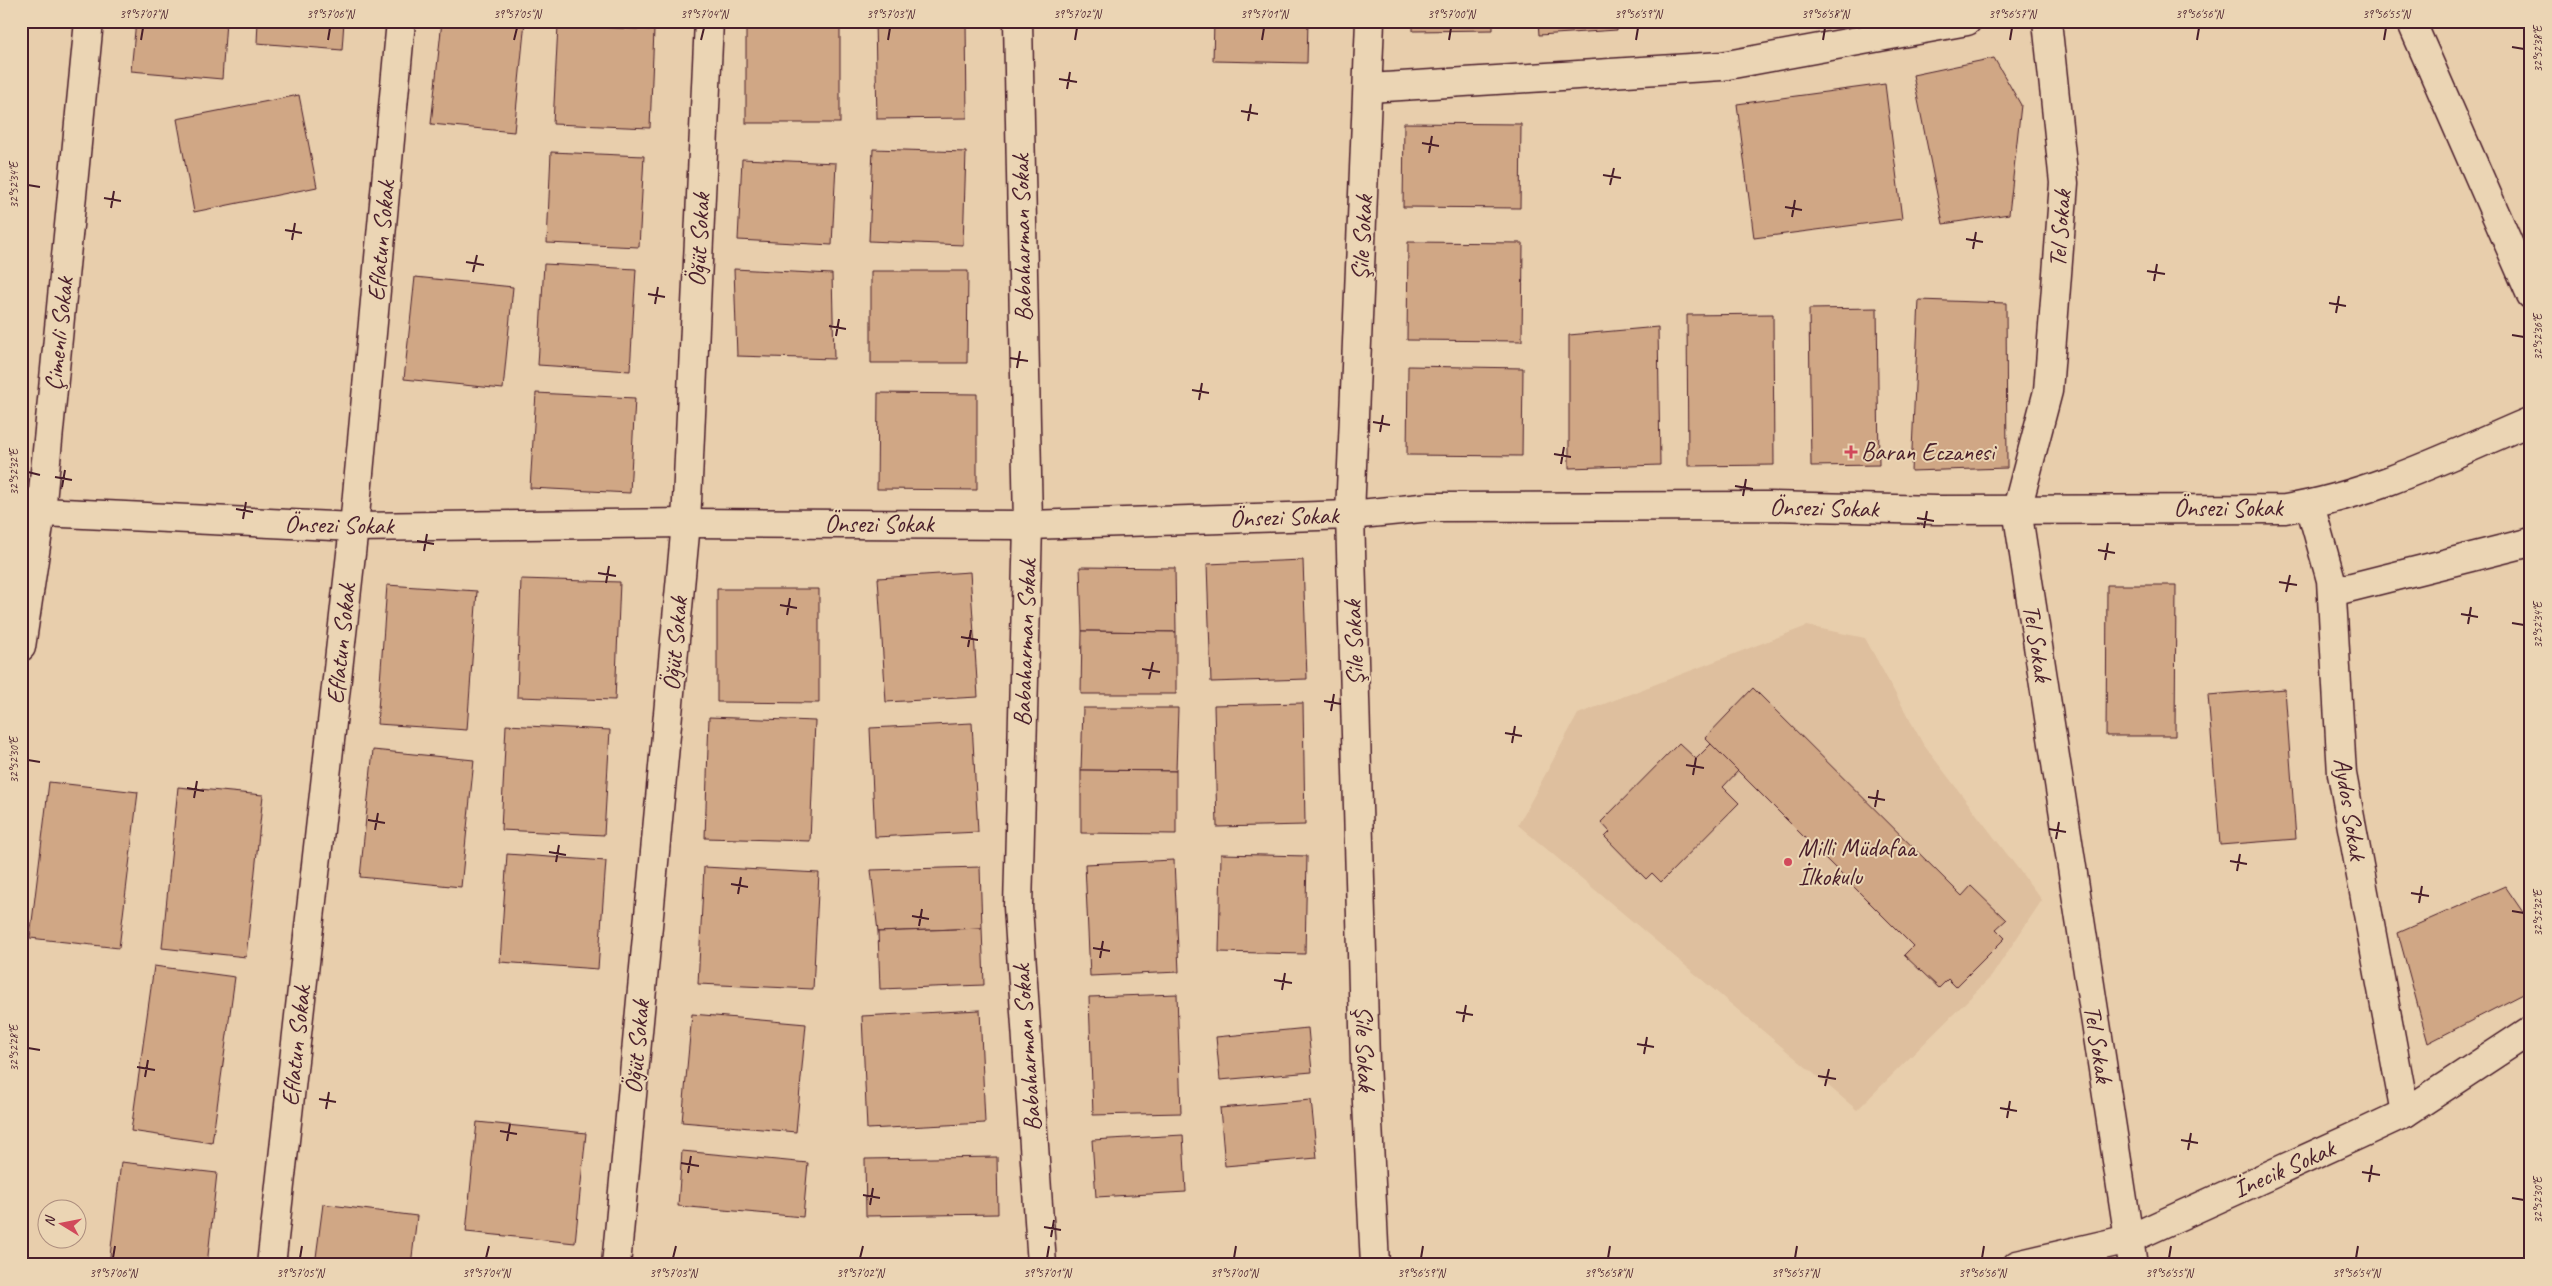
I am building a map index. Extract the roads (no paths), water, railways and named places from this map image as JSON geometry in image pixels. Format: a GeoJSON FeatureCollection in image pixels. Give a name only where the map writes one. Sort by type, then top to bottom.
{"type":"FeatureCollection","features":[{"type":"Feature","properties":{"kind":"street","name":"Çimenli Sokak"},"geometry":{"type":"LineString","coordinates":[[21,647],[31,512],[89,21]]}},
{"type":"Feature","properties":{"kind":"street","name":"Eflatun Sokak"},"geometry":{"type":"LineString","coordinates":[[271,1265],[354,527],[401,21]]}},
{"type":"Feature","properties":{"kind":"street","name":"Öğüt Sokak"},"geometry":{"type":"LineString","coordinates":[[616,1265],[686,523],[709,21]]}},
{"type":"Feature","properties":{"kind":"street","name":"Babaharman Sokak"},"geometry":{"type":"LineString","coordinates":[[1018,21],[1028,525],[1018,907],[1042,1265]]}},
{"type":"Feature","properties":{"kind":"street","name":"Şile Sokak"},"geometry":{"type":"LineString","coordinates":[[1370,21],[1369,88],[1350,515],[1364,1062],[1375,1265]]}},
{"type":"Feature","properties":{"kind":"street"},"geometry":{"type":"LineString","coordinates":[[1369,88],[1722,66],[1967,21]]}},
{"type":"Feature","properties":{"kind":"street","name":"Tel Sokak"},"geometry":{"type":"LineString","coordinates":[[2047,21],[2064,183],[2048,391],[2017,509],[2131,1252]]}},
{"type":"Feature","properties":{"kind":"street"},"geometry":{"type":"LineString","coordinates":[[2411,21],[2531,295]]}},
{"type":"Feature","properties":{"kind":"street","name":"Önsezi Sokak"},"geometry":{"type":"LineString","coordinates":[[31,512],[354,527],[686,523],[1028,525],[1350,515],[1431,507],[1768,506],[1936,510],[2285,509],[2310,505],[2384,483],[2531,421]]}},
{"type":"Feature","properties":{"kind":"street","name":"Aydos Sokak"},"geometry":{"type":"LineString","coordinates":[[2310,505],[2331,580],[2342,774],[2405,1113]]}},
{"type":"Feature","properties":{"kind":"street"},"geometry":{"type":"LineString","coordinates":[[2332,592],[2531,542]]}},
{"type":"Feature","properties":{"kind":"street","name":"İnecik Sokak"},"geometry":{"type":"LineString","coordinates":[[2017,1265],[2131,1252],[2405,1113],[2531,1031]]}},
{"type":"Feature","properties":{"kind":"place","name":"Baran Eczanesi"},"geometry":{"type":"Point","coordinates":[1851,452]}},
{"type":"Feature","properties":{"kind":"place","name":"Milli Müdafaa İlkokulu"},"geometry":{"type":"Point","coordinates":[1788,862]}}]}
